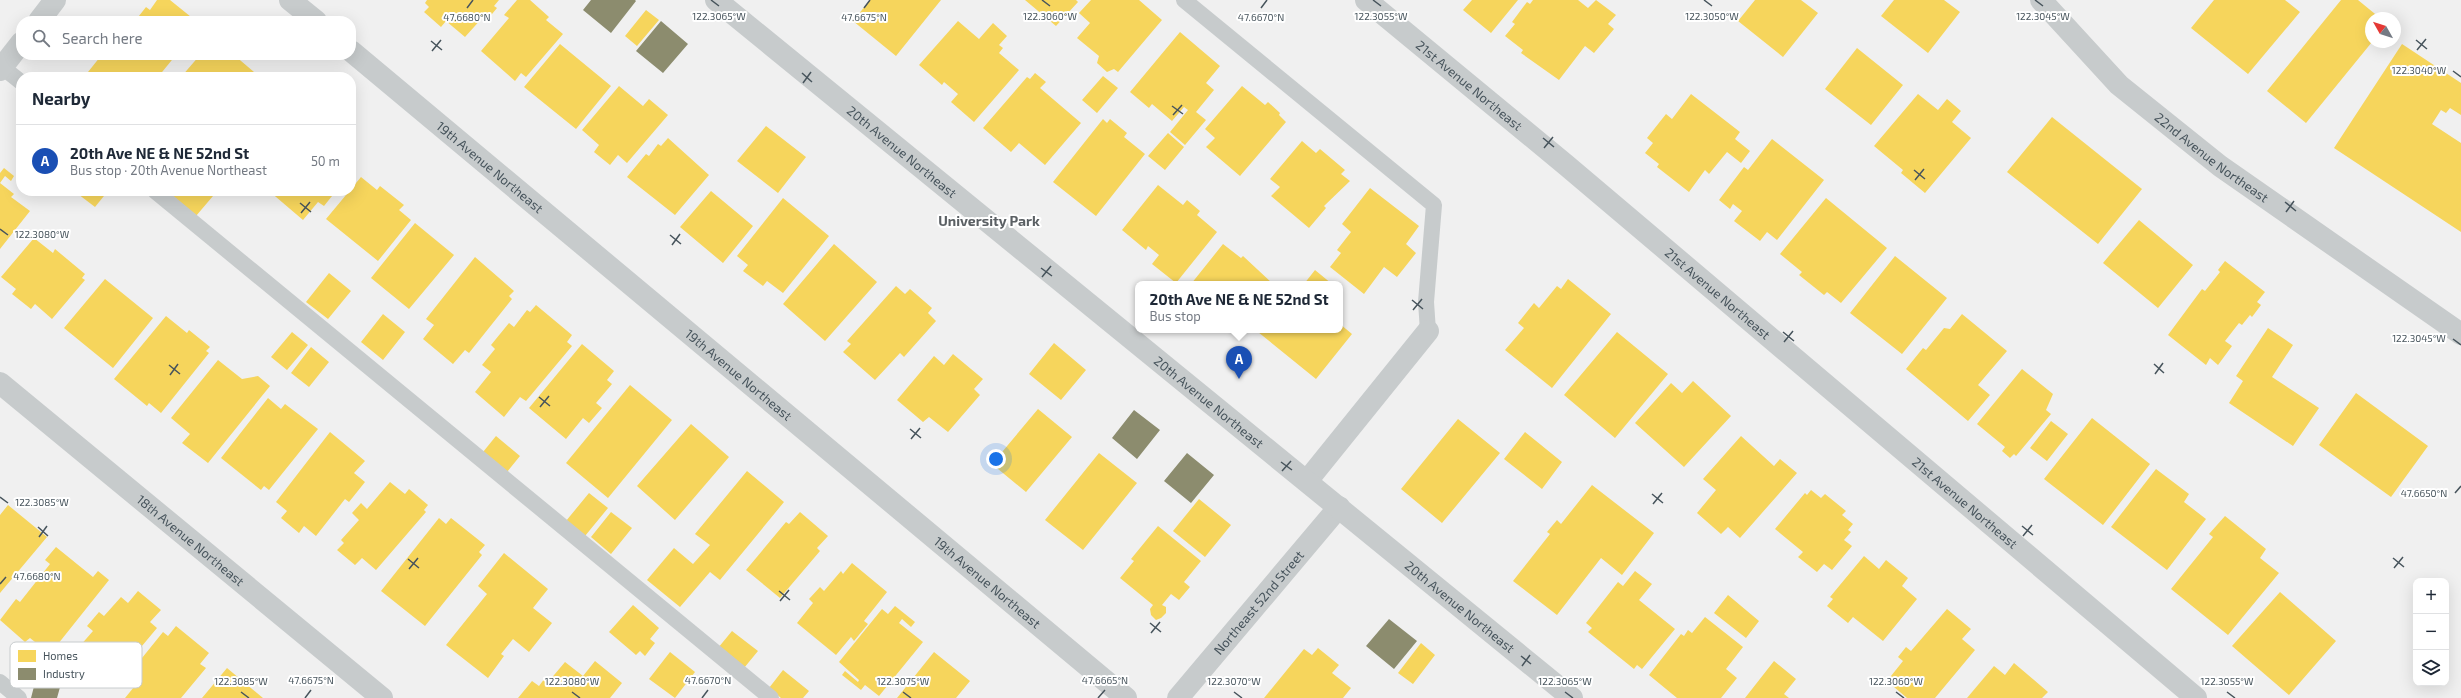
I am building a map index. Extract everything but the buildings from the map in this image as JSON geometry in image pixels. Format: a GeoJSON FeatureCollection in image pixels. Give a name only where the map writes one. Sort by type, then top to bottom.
{"type":"FeatureCollection","features":[{"type":"Feature","properties":{"kind":"street"},"geometry":{"type":"LineString","coordinates":[[43,16],[55,0]]}},
{"type":"Feature","properties":{"kind":"street"},"geometry":{"type":"LineString","coordinates":[[290,0],[310,16]]}},
{"type":"Feature","properties":{"kind":"street","name":"20th Avenue Northeast"},"geometry":{"type":"LineString","coordinates":[[716,0],[1572,698]]}},
{"type":"Feature","properties":{"kind":"street","name":"21st Avenue Northeast"},"geometry":{"type":"LineString","coordinates":[[1366,0],[1572,170],[2196,698]]}},
{"type":"Feature","properties":{"kind":"street","name":"22nd Avenue Northeast"},"geometry":{"type":"LineString","coordinates":[[2041,0],[2119,85],[2148,109],[2220,166],[2461,334]]}},
{"type":"Feature","properties":{"kind":"street"},"geometry":{"type":"LineString","coordinates":[[1,68],[16,49]]}},
{"type":"Feature","properties":{"kind":"street","name":"19th Avenue Northeast"},"geometry":{"type":"LineString","coordinates":[[356,55],[1126,698]]}},
{"type":"Feature","properties":{"kind":"street"},"geometry":{"type":"LineString","coordinates":[[1307,481],[1428,331]]}},
{"type":"Feature","properties":{"kind":"street","name":"18th Avenue Northeast"},"geometry":{"type":"LineString","coordinates":[[0,383],[382,698]]}},
{"type":"Feature","properties":{"kind":"street","name":"Northeast 52nd Street"},"geometry":{"type":"LineString","coordinates":[[1178,698],[1339,507]]}},
{"type":"Feature","properties":{"kind":"lane"},"geometry":{"type":"LineString","coordinates":[[1184,0],[1434,205],[1426,302],[1428,331]]}},
{"type":"Feature","properties":{"kind":"lane"},"geometry":{"type":"LineString","coordinates":[[1,68],[16,78]]}},
{"type":"Feature","properties":{"kind":"lane"},"geometry":{"type":"LineString","coordinates":[[161,196],[771,698]]}},
{"type":"Feature","properties":{"kind":"lane"},"geometry":{"type":"LineString","coordinates":[[0,682],[20,698]]}},
{"type":"Feature","properties":{"kind":"place","name":"20th Ave NE & NE 52nd St"},"geometry":{"type":"Point","coordinates":[1239,379]}},
{"type":"Feature","properties":{"kind":"district","name":"University Park"},"geometry":{"type":"Point","coordinates":[989,220]}}]}
